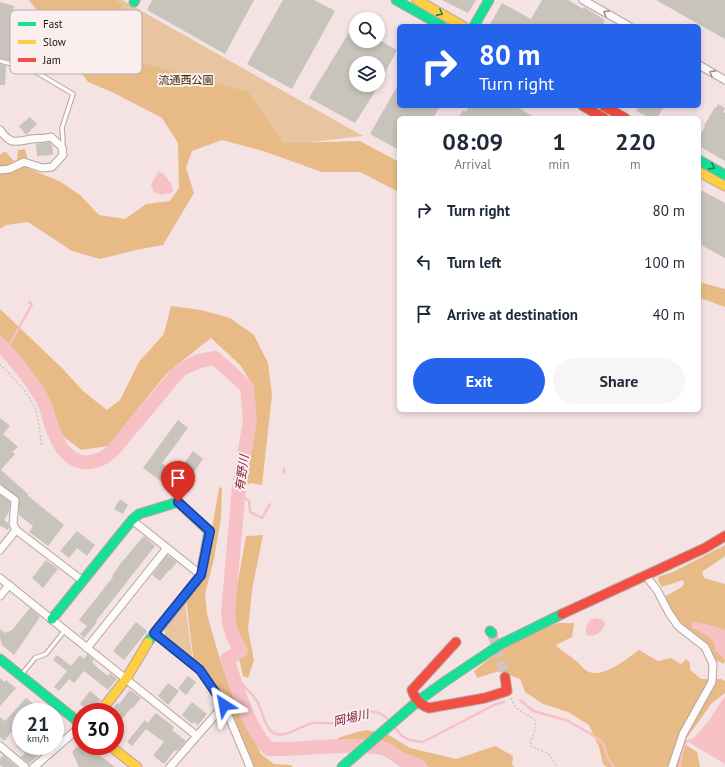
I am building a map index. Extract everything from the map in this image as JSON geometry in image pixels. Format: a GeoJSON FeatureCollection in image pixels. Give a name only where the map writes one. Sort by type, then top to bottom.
{"type":"FeatureCollection","features":[{"type":"Feature","properties":{"kind":"street"},"geometry":{"type":"LineString","coordinates":[[396,0],[438,24]]}},
{"type":"Feature","properties":{"kind":"street"},"geometry":{"type":"LineString","coordinates":[[417,0],[459,24]]}},
{"type":"Feature","properties":{"kind":"street"},"geometry":{"type":"LineString","coordinates":[[475,24],[489,0]]}},
{"type":"Feature","properties":{"kind":"street"},"geometry":{"type":"LineString","coordinates":[[583,0],[625,24]]}},
{"type":"Feature","properties":{"kind":"street"},"geometry":{"type":"LineString","coordinates":[[701,66],[725,80]]}},
{"type":"Feature","properties":{"kind":"street"},"geometry":{"type":"LineString","coordinates":[[586,108],[600,116]]}},
{"type":"Feature","properties":{"kind":"street"},"geometry":{"type":"LineString","coordinates":[[608,108],[622,116]]}},
{"type":"Feature","properties":{"kind":"street"},"geometry":{"type":"LineString","coordinates":[[0,130],[6,139],[14,141],[22,142],[51,137],[62,147],[63,155],[52,167],[42,168],[24,162],[10,169],[0,170]]}},
{"type":"Feature","properties":{"kind":"street"},"geometry":{"type":"LineString","coordinates":[[701,161],[725,175]]}},
{"type":"Feature","properties":{"kind":"street"},"geometry":{"type":"LineString","coordinates":[[701,173],[725,186]]}},
{"type":"Feature","properties":{"kind":"street"},"geometry":{"type":"LineString","coordinates":[[0,489],[15,500],[13,524],[16,530],[83,581]]}},
{"type":"Feature","properties":{"kind":"street"},"geometry":{"type":"LineString","coordinates":[[52,619],[132,520],[139,514],[178,502],[210,531],[201,575],[140,652],[126,679],[107,703]]}},
{"type":"Feature","properties":{"kind":"street"},"geometry":{"type":"LineString","coordinates":[[132,520],[201,575]]}},
{"type":"Feature","properties":{"kind":"street"},"geometry":{"type":"LineString","coordinates":[[0,550],[16,530]]}},
{"type":"Feature","properties":{"kind":"street"},"geometry":{"type":"LineString","coordinates":[[342,767],[418,701],[465,667],[516,636],[705,548],[725,536]]}},
{"type":"Feature","properties":{"kind":"street"},"geometry":{"type":"LineString","coordinates":[[88,648],[167,548]]}},
{"type":"Feature","properties":{"kind":"street"},"geometry":{"type":"LineString","coordinates":[[646,576],[657,590],[669,613],[678,626],[705,647],[713,664],[712,682],[683,734],[672,767]]}},
{"type":"Feature","properties":{"kind":"street"},"geometry":{"type":"LineString","coordinates":[[0,578],[197,736]]}},
{"type":"Feature","properties":{"kind":"street"},"geometry":{"type":"LineString","coordinates":[[0,596],[9,585]]}},
{"type":"Feature","properties":{"kind":"street"},"geometry":{"type":"LineString","coordinates":[[154,633],[200,670],[224,705],[250,767]]}},
{"type":"Feature","properties":{"kind":"street"},"geometry":{"type":"LineString","coordinates":[[456,642],[412,690],[423,707],[429,708],[485,698],[507,691],[505,677]]}},
{"type":"Feature","properties":{"kind":"street"},"geometry":{"type":"LineString","coordinates":[[0,660],[72,718]]}},
{"type":"Feature","properties":{"kind":"street"},"geometry":{"type":"LineString","coordinates":[[170,767],[224,705]]}},
{"type":"Feature","properties":{"kind":"street"},"geometry":{"type":"LineString","coordinates":[[34,767],[72,733]]}},
{"type":"Feature","properties":{"kind":"street"},"geometry":{"type":"LineString","coordinates":[[0,746],[25,767]]}},
{"type":"Feature","properties":{"kind":"street"},"geometry":{"type":"LineString","coordinates":[[122,755],[137,767]]}},
{"type":"Feature","properties":{"kind":"lane"},"geometry":{"type":"LineString","coordinates":[[0,61],[10,63]]}},
{"type":"Feature","properties":{"kind":"lane"},"geometry":{"type":"LineString","coordinates":[[41,74],[73,94],[62,128],[64,140],[62,147]]}},
{"type":"Feature","properties":{"kind":"lane"},"geometry":{"type":"LineString","coordinates":[[21,676],[35,658],[46,654],[65,630]]}},
{"type":"Feature","properties":{"kind":"path"},"geometry":{"type":"LineString","coordinates":[[0,364],[32,402],[37,414],[42,446]]}},
{"type":"Feature","properties":{"kind":"path"},"geometry":{"type":"LineString","coordinates":[[513,701],[519,711],[534,718],[536,721],[536,726],[530,745],[532,748],[548,753],[557,767]]}},
{"type":"Feature","properties":{"kind":"green space"},"geometry":{"type":"Polygon","coordinates":[[[29,0],[115,0],[122,5],[121,10],[37,10],[29,0]]]}},
{"type":"Feature","properties":{"kind":"green space","name":"流通西公園"},"geometry":{"type":"Polygon","coordinates":[[[36,0],[122,0],[140,10],[48,10],[36,0]]]}},
{"type":"Feature","properties":{"kind":"green space","name":"流通西公園"},"geometry":{"type":"Polygon","coordinates":[[[142,11],[363,136],[268,147],[172,117],[122,74],[142,74],[142,11]]]}},
{"type":"Feature","properties":{"kind":"green space"},"geometry":{"type":"Polygon","coordinates":[[[142,63],[248,92],[283,143],[360,141],[397,161],[397,191],[360,172],[322,172],[263,151],[222,140],[192,151],[186,168],[194,193],[163,245],[100,259],[72,251],[28,222],[6,225],[0,229],[0,155],[5,151],[14,161],[17,160],[18,150],[25,149],[30,169],[61,182],[80,195],[99,215],[125,219],[146,204],[170,201],[179,188],[178,143],[162,118],[112,92],[88,82],[83,74],[142,74],[142,63]]]}},
{"type":"Feature","properties":{"kind":"green space"},"geometry":{"type":"Polygon","coordinates":[[[701,283],[725,289],[725,307],[701,300],[701,283]]]}},
{"type":"Feature","properties":{"kind":"green space"},"geometry":{"type":"Polygon","coordinates":[[[171,306],[201,310],[230,318],[254,335],[268,363],[272,395],[262,485],[250,483],[244,488],[253,414],[253,385],[240,365],[211,338],[167,373],[108,446],[81,450],[64,437],[25,363],[0,336],[0,309],[63,369],[83,391],[107,410],[120,400],[139,362],[164,334],[171,306]]]}},
{"type":"Feature","properties":{"kind":"green space"},"geometry":{"type":"Polygon","coordinates":[[[222,487],[221,518],[214,559],[205,594],[207,614],[220,660],[244,719],[261,754],[274,764],[290,765],[293,767],[254,767],[241,735],[212,682],[194,664],[186,599],[204,575],[219,488],[222,487]]]}},
{"type":"Feature","properties":{"kind":"green space"},"geometry":{"type":"Polygon","coordinates":[[[263,535],[252,590],[248,630],[254,660],[248,678],[243,676],[231,622],[246,536],[263,535]]]}},
{"type":"Feature","properties":{"kind":"green space"},"geometry":{"type":"Polygon","coordinates":[[[725,545],[725,556],[702,572],[704,578],[725,584],[725,634],[715,640],[725,660],[724,664],[714,659],[671,613],[664,597],[682,587],[684,584],[683,580],[662,587],[658,577],[673,572],[725,545]]]}},
{"type":"Feature","properties":{"kind":"green space"},"geometry":{"type":"Polygon","coordinates":[[[185,603],[193,662],[165,639],[165,628],[185,603]]]}},
{"type":"Feature","properties":{"kind":"green space"},"geometry":{"type":"Polygon","coordinates":[[[558,623],[574,623],[572,637],[556,645],[589,672],[595,673],[609,670],[639,650],[658,661],[671,658],[681,664],[686,659],[690,663],[690,670],[701,679],[721,679],[725,681],[725,693],[712,703],[683,743],[697,752],[700,767],[607,767],[603,764],[599,747],[589,725],[568,712],[543,704],[525,692],[520,679],[499,671],[477,678],[474,671],[502,649],[533,633],[558,623]]]}},
{"type":"Feature","properties":{"kind":"green space"},"geometry":{"type":"Polygon","coordinates":[[[366,730],[389,735],[410,748],[456,759],[495,746],[513,756],[512,764],[514,767],[429,767],[403,756],[393,745],[339,744],[338,738],[366,730]]]}},
{"type":"Feature","properties":{"kind":"shaded area"},"geometry":{"type":"Polygon","coordinates":[[[158,172],[163,173],[172,185],[173,192],[162,195],[154,192],[151,185],[158,172]]]}},
{"type":"Feature","properties":{"kind":"shaded area"},"geometry":{"type":"Polygon","coordinates":[[[597,618],[603,620],[605,624],[602,630],[598,634],[592,636],[586,635],[586,627],[590,620],[597,618]]]}},
{"type":"Feature","properties":{"kind":"shaded area"},"geometry":{"type":"Polygon","coordinates":[[[692,622],[719,627],[725,630],[725,659],[716,651],[714,643],[709,637],[691,627],[692,622]]]}},
{"type":"Feature","properties":{"kind":"shaded area"},"geometry":{"type":"Polygon","coordinates":[[[725,696],[725,764],[690,743],[710,719],[725,696]]]}},
{"type":"Feature","properties":{"kind":"building"},"geometry":{"type":"Polygon","coordinates":[[[152,0],[254,0],[225,54],[147,10],[152,0]]]}},
{"type":"Feature","properties":{"kind":"building"},"geometry":{"type":"Polygon","coordinates":[[[283,0],[314,0],[335,11],[292,89],[247,64],[283,0]]]}},
{"type":"Feature","properties":{"kind":"building"},"geometry":{"type":"Polygon","coordinates":[[[442,0],[476,0],[468,13],[442,0]]]}},
{"type":"Feature","properties":{"kind":"building"},"geometry":{"type":"Polygon","coordinates":[[[542,0],[568,0],[583,9],[584,7],[605,20],[603,24],[490,24],[502,3],[531,19],[542,0]]]}},
{"type":"Feature","properties":{"kind":"building"},"geometry":{"type":"Polygon","coordinates":[[[656,0],[725,0],[725,39],[701,25],[701,24],[656,0]]]}},
{"type":"Feature","properties":{"kind":"building"},"geometry":{"type":"Polygon","coordinates":[[[0,2],[14,6],[13,10],[10,10],[10,60],[0,58],[0,2]]]}},
{"type":"Feature","properties":{"kind":"building"},"geometry":{"type":"Polygon","coordinates":[[[349,32],[349,48],[385,48],[385,43],[397,50],[385,73],[385,56],[349,56],[349,92],[375,92],[355,123],[309,98],[349,32]]]}},
{"type":"Feature","properties":{"kind":"building"},"geometry":{"type":"Polygon","coordinates":[[[0,64],[6,66],[5,85],[0,85],[0,64]]]}},
{"type":"Feature","properties":{"kind":"building"},"geometry":{"type":"Polygon","coordinates":[[[397,87],[397,108],[439,108],[434,116],[397,116],[397,149],[370,134],[397,87]]]}},
{"type":"Feature","properties":{"kind":"building"},"geometry":{"type":"Polygon","coordinates":[[[718,104],[725,108],[723,112],[725,113],[725,161],[701,147],[701,134],[715,107],[716,108],[718,104]]]}},
{"type":"Feature","properties":{"kind":"building"},"geometry":{"type":"Polygon","coordinates":[[[468,108],[518,108],[532,116],[459,116],[463,110],[466,112],[468,108]]]}},
{"type":"Feature","properties":{"kind":"building"},"geometry":{"type":"Polygon","coordinates":[[[638,108],[663,108],[658,116],[646,116],[636,111],[638,108]]]}},
{"type":"Feature","properties":{"kind":"building"},"geometry":{"type":"Polygon","coordinates":[[[30,117],[37,124],[26,135],[19,126],[30,117]]]}},
{"type":"Feature","properties":{"kind":"building"},"geometry":{"type":"Polygon","coordinates":[[[50,142],[52,145],[53,155],[37,156],[36,144],[50,142]]]}},
{"type":"Feature","properties":{"kind":"building"},"geometry":{"type":"Polygon","coordinates":[[[701,190],[725,203],[725,258],[701,245],[701,190]]]}},
{"type":"Feature","properties":{"kind":"building"},"geometry":{"type":"Polygon","coordinates":[[[0,418],[10,426],[3,434],[18,447],[12,452],[15,454],[1,470],[28,494],[27,495],[64,525],[48,546],[29,532],[33,526],[19,515],[19,498],[0,484],[0,418]]]}},
{"type":"Feature","properties":{"kind":"building"},"geometry":{"type":"Polygon","coordinates":[[[178,420],[188,428],[162,463],[176,474],[193,451],[203,459],[186,484],[189,487],[181,496],[143,468],[178,420]]]}},
{"type":"Feature","properties":{"kind":"building"},"geometry":{"type":"Polygon","coordinates":[[[0,495],[10,502],[9,512],[4,520],[8,523],[8,530],[1,526],[0,527],[0,495]]]}},
{"type":"Feature","properties":{"kind":"building"},"geometry":{"type":"Polygon","coordinates":[[[120,499],[128,505],[123,514],[114,509],[120,499]]]}},
{"type":"Feature","properties":{"kind":"building"},"geometry":{"type":"Polygon","coordinates":[[[77,531],[95,545],[87,556],[77,548],[69,558],[60,551],[77,531]]]}},
{"type":"Feature","properties":{"kind":"building"},"geometry":{"type":"Polygon","coordinates":[[[144,536],[155,546],[84,638],[80,634],[87,626],[79,620],[113,577],[112,576],[121,563],[144,536]]]}},
{"type":"Feature","properties":{"kind":"building"},"geometry":{"type":"Polygon","coordinates":[[[167,555],[177,562],[160,581],[152,575],[167,555]]]}},
{"type":"Feature","properties":{"kind":"building"},"geometry":{"type":"Polygon","coordinates":[[[46,560],[58,569],[43,588],[32,578],[46,560]]]}},
{"type":"Feature","properties":{"kind":"building"},"geometry":{"type":"Polygon","coordinates":[[[30,608],[40,617],[14,655],[2,645],[0,629],[5,633],[12,630],[30,608]]]}},
{"type":"Feature","properties":{"kind":"building"},"geometry":{"type":"Polygon","coordinates":[[[136,622],[147,631],[124,660],[113,651],[136,622]]]}},
{"type":"Feature","properties":{"kind":"building"},"geometry":{"type":"Polygon","coordinates":[[[87,654],[94,660],[92,662],[100,670],[108,676],[110,673],[117,679],[108,690],[84,671],[74,683],[69,679],[59,691],[54,687],[67,671],[53,660],[57,655],[71,666],[80,655],[84,659],[87,654]]]}},
{"type":"Feature","properties":{"kind":"building"},"geometry":{"type":"Polygon","coordinates":[[[188,676],[196,682],[186,695],[178,688],[188,676]]]}},
{"type":"Feature","properties":{"kind":"building"},"geometry":{"type":"Polygon","coordinates":[[[0,678],[4,682],[6,680],[16,688],[0,706],[0,678]]]}},
{"type":"Feature","properties":{"kind":"building"},"geometry":{"type":"Polygon","coordinates":[[[168,683],[179,691],[168,705],[158,696],[168,683]]]}},
{"type":"Feature","properties":{"kind":"building"},"geometry":{"type":"Polygon","coordinates":[[[130,690],[141,698],[124,716],[124,703],[120,703],[130,690]]]}},
{"type":"Feature","properties":{"kind":"building"},"geometry":{"type":"Polygon","coordinates":[[[90,691],[101,700],[99,703],[81,703],[90,691]]]}},
{"type":"Feature","properties":{"kind":"building"},"geometry":{"type":"Polygon","coordinates":[[[26,698],[32,703],[21,703],[26,698]]]}},
{"type":"Feature","properties":{"kind":"building"},"geometry":{"type":"Polygon","coordinates":[[[192,702],[207,714],[198,725],[194,722],[192,724],[182,715],[192,702]]]}},
{"type":"Feature","properties":{"kind":"building"},"geometry":{"type":"Polygon","coordinates":[[[12,713],[12,732],[4,741],[0,737],[0,717],[5,721],[12,713]]]}},
{"type":"Feature","properties":{"kind":"building"},"geometry":{"type":"Polygon","coordinates":[[[156,713],[174,727],[172,730],[186,741],[177,751],[175,750],[164,764],[155,757],[154,754],[164,742],[146,729],[132,746],[127,742],[145,720],[148,723],[156,713]]]}},
{"type":"Feature","properties":{"kind":"building"},"geometry":{"type":"Polygon","coordinates":[[[3,755],[17,767],[3,767],[0,765],[0,759],[3,755]]]}},
{"type":"Feature","properties":{"kind":"building"},"geometry":{"type":"Polygon","coordinates":[[[23,755],[38,755],[29,764],[21,757],[23,755]]]}},
{"type":"Feature","properties":{"kind":"building"},"geometry":{"type":"Polygon","coordinates":[[[73,755],[100,755],[115,767],[79,767],[73,755]]]}},
{"type":"Feature","properties":{"kind":"waterway"},"geometry":{"type":"LineString","coordinates":[[6,351],[32,304],[29,302]]}},
{"type":"Feature","properties":{"kind":"waterway","name":"有野川"},"geometry":{"type":"LineString","coordinates":[[0,344],[17,363],[37,390],[45,406],[57,440],[72,458],[79,461],[94,461],[103,458],[108,454],[115,448],[180,370],[199,361],[215,358],[247,387],[250,420],[239,487],[228,613],[232,633],[241,651],[227,659],[249,719],[269,749],[369,746],[385,749],[400,759],[420,767]]}},
{"type":"Feature","properties":{"kind":"waterway"},"geometry":{"type":"LineString","coordinates":[[239,497],[243,497],[249,501],[250,512],[262,518],[270,504]]}},
{"type":"Feature","properties":{"kind":"waterway","name":"岡場川"},"geometry":{"type":"LineString","coordinates":[[234,676],[256,699],[269,729],[276,734],[280,735],[289,733],[313,723],[334,723],[344,721],[370,712],[376,712],[383,715],[390,721]]}},
{"type":"Feature","properties":{"kind":"waterway","name":"岡場川"},"geometry":{"type":"LineString","coordinates":[[520,700],[533,711],[566,720],[591,734],[603,743],[608,759],[614,767]]}},
{"type":"Feature","properties":{"kind":"waterway","name":"岡場川"},"geometry":{"type":"LineString","coordinates":[[393,725],[402,736],[409,740],[423,742],[494,705],[504,702]]}},
{"type":"Feature","properties":{"kind":"waterway","name":"岡場川"},"geometry":{"type":"LineString","coordinates":[[680,767],[682,752],[686,742],[697,738]]}},
{"type":"Feature","properties":{"kind":"tunnel"},"geometry":{"type":"LineString","coordinates":[[492,633],[505,677]]}},
{"type":"Feature","properties":{"kind":"traffic: fast"},"geometry":{"type":"LineString","coordinates":[[396,0],[438,24]]}},
{"type":"Feature","properties":{"kind":"traffic: fast"},"geometry":{"type":"LineString","coordinates":[[475,24],[489,0]]}},
{"type":"Feature","properties":{"kind":"traffic: fast"},"geometry":{"type":"LineString","coordinates":[[701,161],[725,175]]}},
{"type":"Feature","properties":{"kind":"traffic: fast"},"geometry":{"type":"LineString","coordinates":[[52,619],[132,520],[139,514],[178,502],[209,531],[201,575],[148,642]]}},
{"type":"Feature","properties":{"kind":"traffic: fast"},"geometry":{"type":"LineString","coordinates":[[342,767],[418,701],[447,680],[501,644],[562,614]]}},
{"type":"Feature","properties":{"kind":"traffic: fast"},"geometry":{"type":"LineString","coordinates":[[0,659],[72,717]]}},
{"type":"Feature","properties":{"kind":"traffic: slow"},"geometry":{"type":"LineString","coordinates":[[417,0],[459,24]]}},
{"type":"Feature","properties":{"kind":"traffic: slow"},"geometry":{"type":"LineString","coordinates":[[701,173],[725,186]]}},
{"type":"Feature","properties":{"kind":"traffic: slow"},"geometry":{"type":"LineString","coordinates":[[107,703],[126,679],[148,642]]}},
{"type":"Feature","properties":{"kind":"traffic: slow"},"geometry":{"type":"LineString","coordinates":[[122,755],[137,767]]}},
{"type":"Feature","properties":{"kind":"traffic: jam"},"geometry":{"type":"LineString","coordinates":[[586,108],[600,116]]}},
{"type":"Feature","properties":{"kind":"traffic: jam"},"geometry":{"type":"LineString","coordinates":[[608,108],[622,116]]}},
{"type":"Feature","properties":{"kind":"traffic: jam"},"geometry":{"type":"LineString","coordinates":[[562,614],[705,548],[725,536]]}},
{"type":"Feature","properties":{"kind":"traffic: jam"},"geometry":{"type":"LineString","coordinates":[[456,642],[412,690],[416,699],[420,703],[429,708],[485,698],[507,691],[505,677]]}},
{"type":"Feature","properties":{"kind":"route"},"geometry":{"type":"LineString","coordinates":[[178,502],[210,531],[201,575],[154,633],[200,670],[224,705]]}}]}
